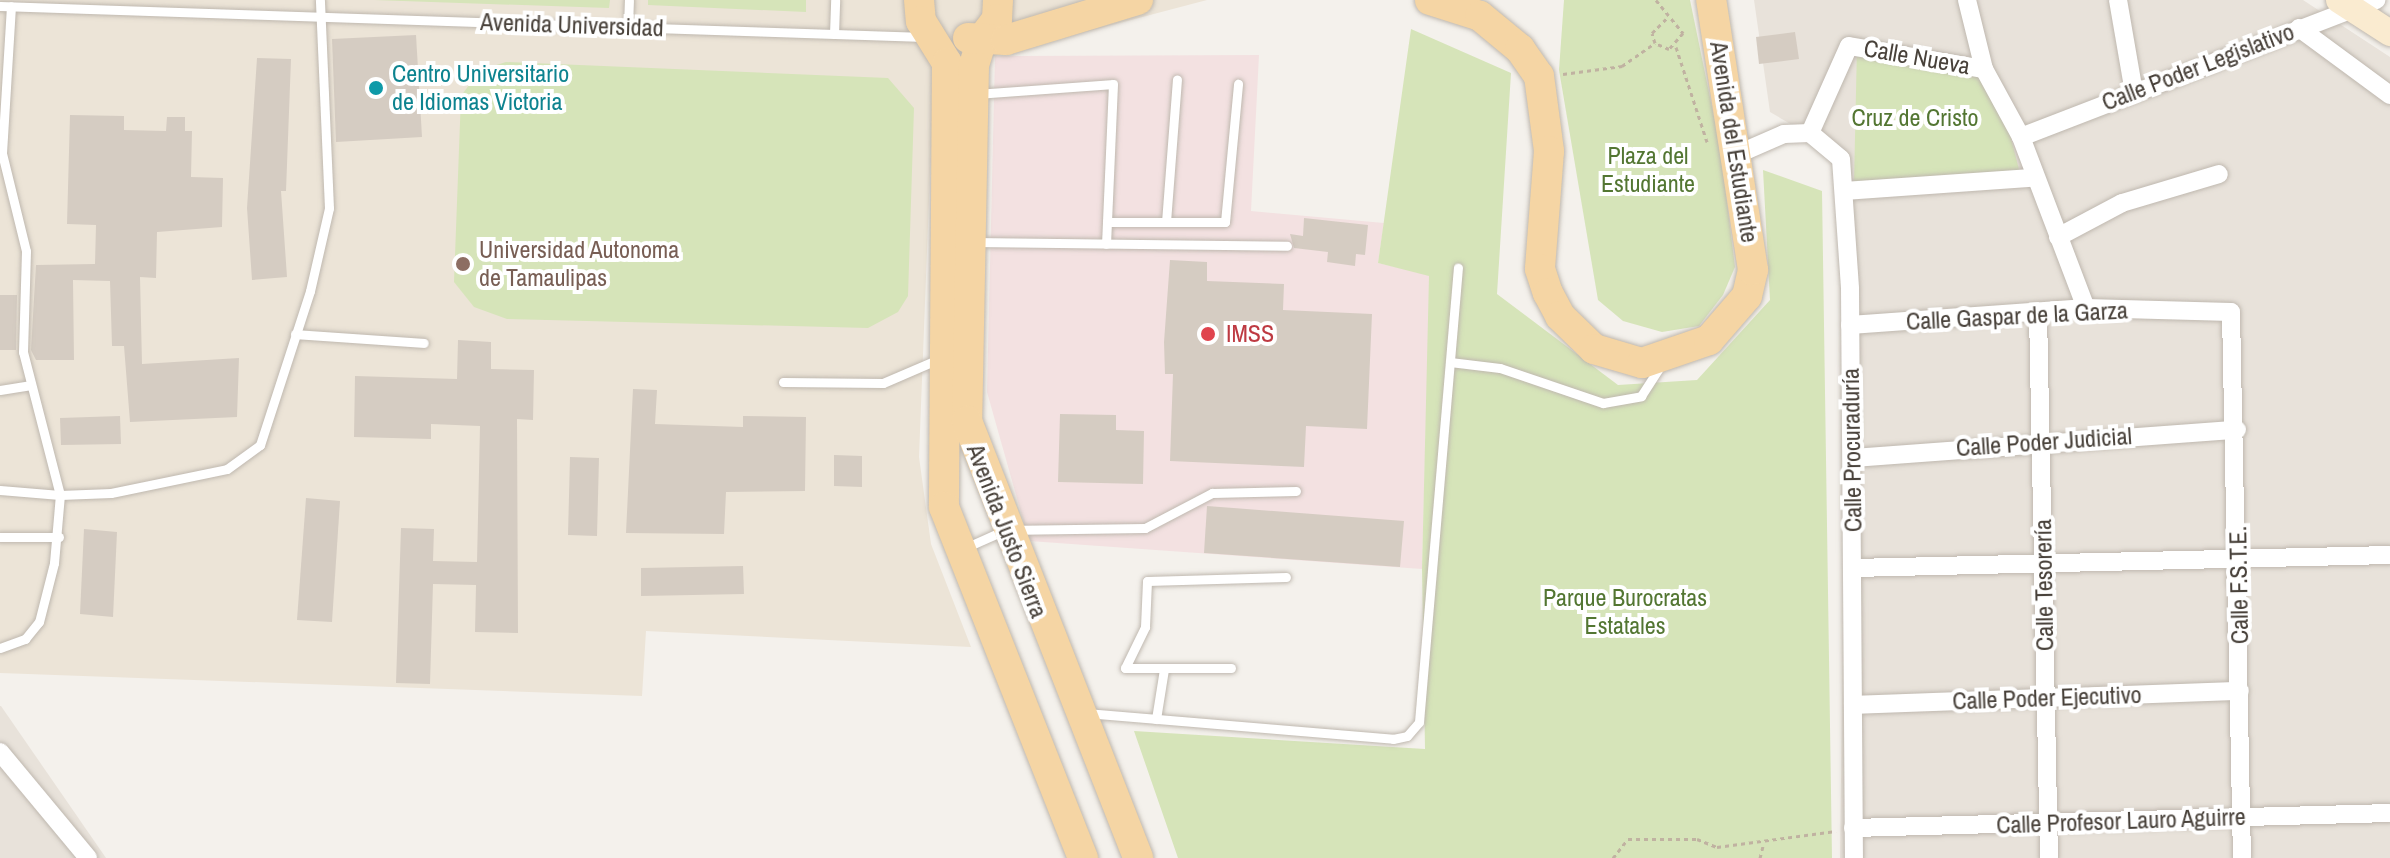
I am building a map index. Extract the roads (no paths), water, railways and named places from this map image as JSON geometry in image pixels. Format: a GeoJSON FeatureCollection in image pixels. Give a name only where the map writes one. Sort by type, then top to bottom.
{"type":"FeatureCollection","features":[{"type":"Feature","properties":{"kind":"main road","name":"Avenida Justo Sierra"},"geometry":{"type":"LineString","coordinates":[[919,0],[921,21],[934,37],[947,63],[940,486],[960,550],[1083,858]]}},
{"type":"Feature","properties":{"kind":"main road","name":"Avenida Justo Sierra"},"geometry":{"type":"LineString","coordinates":[[998,0],[997,19],[982,39],[973,94],[967,421],[1005,530],[1134,857]]}},
{"type":"Feature","properties":{"kind":"main road","name":"Avenida Universidad"},"geometry":{"type":"LineString","coordinates":[[934,37],[1006,40],[1138,0]]}},
{"type":"Feature","properties":{"kind":"main road","name":"Avenida del Estudiante"},"geometry":{"type":"LineString","coordinates":[[1430,0],[1480,16],[1520,49],[1539,76],[1549,151],[1540,269],[1548,293],[1560,316],[1594,349],[1642,363],[1666,359],[1709,340],[1747,296],[1752,235],[1711,0]]}},
{"type":"Feature","properties":{"kind":"main road"},"geometry":{"type":"LineString","coordinates":[[2356,3],[2390,33]]}},
{"type":"Feature","properties":{"kind":"street"},"geometry":{"type":"LineString","coordinates":[[1967,0],[1984,69],[2021,137],[2032,178],[2086,308]]}},
{"type":"Feature","properties":{"kind":"street"},"geometry":{"type":"LineString","coordinates":[[2118,0],[2134,93]]}},
{"type":"Feature","properties":{"kind":"street","name":"Calle Poder Legislativo"},"geometry":{"type":"LineString","coordinates":[[2021,137],[2356,3]]}},
{"type":"Feature","properties":{"kind":"street"},"geometry":{"type":"LineString","coordinates":[[2299,28],[2390,95]]}},
{"type":"Feature","properties":{"kind":"street","name":"Calle Nueva"},"geometry":{"type":"LineString","coordinates":[[1810,133],[1849,46],[1984,69]]}},
{"type":"Feature","properties":{"kind":"street"},"geometry":{"type":"LineString","coordinates":[[1738,154],[1784,134],[1810,133]]}},
{"type":"Feature","properties":{"kind":"street","name":"Calle Procuraduría"},"geometry":{"type":"LineString","coordinates":[[1810,133],[1841,159],[1844,191],[1850,325],[1854,568],[1854,858]]}},
{"type":"Feature","properties":{"kind":"street"},"geometry":{"type":"LineString","coordinates":[[2058,237],[2122,203],[2219,174]]}},
{"type":"Feature","properties":{"kind":"street"},"geometry":{"type":"LineString","coordinates":[[1844,191],[2032,178]]}},
{"type":"Feature","properties":{"kind":"street","name":"Calle Gaspar de la Garza"},"geometry":{"type":"LineString","coordinates":[[1850,325],[2086,308],[2231,312]]}},
{"type":"Feature","properties":{"kind":"street","name":"Calle Tesorería"},"geometry":{"type":"LineString","coordinates":[[2038,312],[2043,440],[2049,858]]}},
{"type":"Feature","properties":{"kind":"street","name":"Calle F.S.T.E."},"geometry":{"type":"LineString","coordinates":[[2231,312],[2237,430],[2242,858]]}},
{"type":"Feature","properties":{"kind":"street","name":"Calle Poder Judicial"},"geometry":{"type":"LineString","coordinates":[[1852,458],[2043,440],[2237,430]]}},
{"type":"Feature","properties":{"kind":"street"},"geometry":{"type":"LineString","coordinates":[[1854,568],[2390,555]]}},
{"type":"Feature","properties":{"kind":"street","name":"Calle Poder Ejecutivo"},"geometry":{"type":"LineString","coordinates":[[1853,705],[2240,691]]}},
{"type":"Feature","properties":{"kind":"street"},"geometry":{"type":"LineString","coordinates":[[0,752],[88,858]]}},
{"type":"Feature","properties":{"kind":"street","name":"Calle Profesor Lauro Aguirre"},"geometry":{"type":"LineString","coordinates":[[1853,828],[2390,813]]}},
{"type":"Feature","properties":{"kind":"lane"},"geometry":{"type":"LineString","coordinates":[[0,490],[60,495],[111,493],[227,469],[260,445],[295,334],[329,208],[320,0]]}},
{"type":"Feature","properties":{"kind":"lane"},"geometry":{"type":"LineString","coordinates":[[628,27],[629,0]]}},
{"type":"Feature","properties":{"kind":"lane"},"geometry":{"type":"LineString","coordinates":[[834,34],[835,0]]}},
{"type":"Feature","properties":{"kind":"lane","name":"Avenida Universidad"},"geometry":{"type":"LineString","coordinates":[[0,6],[934,37]]}},
{"type":"Feature","properties":{"kind":"lane"},"geometry":{"type":"LineString","coordinates":[[0,648],[25,639],[39,622],[59,537],[60,495],[23,352],[26,251],[4,173],[2,120],[11,6]]}},
{"type":"Feature","properties":{"kind":"lane"},"geometry":{"type":"LineString","coordinates":[[1166,222],[1177,79]]}},
{"type":"Feature","properties":{"kind":"lane"},"geometry":{"type":"LineString","coordinates":[[973,94],[1113,84],[1106,244]]}},
{"type":"Feature","properties":{"kind":"lane"},"geometry":{"type":"LineString","coordinates":[[1107,222],[1225,222],[1238,84]]}},
{"type":"Feature","properties":{"kind":"lane"},"geometry":{"type":"LineString","coordinates":[[969,242],[1287,246]]}},
{"type":"Feature","properties":{"kind":"lane"},"geometry":{"type":"LineString","coordinates":[[1079,713],[1393,739],[1407,736],[1419,722],[1458,268]]}},
{"type":"Feature","properties":{"kind":"lane"},"geometry":{"type":"LineString","coordinates":[[295,334],[424,343]]}},
{"type":"Feature","properties":{"kind":"lane"},"geometry":{"type":"LineString","coordinates":[[783,382],[883,383],[943,357]]}},
{"type":"Feature","properties":{"kind":"lane"},"geometry":{"type":"LineString","coordinates":[[1450,362],[1500,368],[1603,403],[1641,396],[1666,359]]}},
{"type":"Feature","properties":{"kind":"lane"},"geometry":{"type":"LineString","coordinates":[[0,390],[30,385]]}},
{"type":"Feature","properties":{"kind":"lane"},"geometry":{"type":"LineString","coordinates":[[960,550],[1005,530],[1145,528],[1212,493],[1296,491]]}},
{"type":"Feature","properties":{"kind":"lane"},"geometry":{"type":"LineString","coordinates":[[0,537],[59,537]]}},
{"type":"Feature","properties":{"kind":"lane"},"geometry":{"type":"LineString","coordinates":[[1231,668],[1125,668],[1145,627],[1147,581],[1286,577]]}},
{"type":"Feature","properties":{"kind":"lane"},"geometry":{"type":"LineString","coordinates":[[1156,719],[1164,669]]}},
{"type":"Feature","properties":{"kind":"place","name":"Centro Universitario de Idiomas Victoria"},"geometry":{"type":"Point","coordinates":[376,88]}},
{"type":"Feature","properties":{"kind":"place","name":"Universidad Autonoma de Tamaulipas"},"geometry":{"type":"Point","coordinates":[463,264]}},
{"type":"Feature","properties":{"kind":"place","name":"IMSS"},"geometry":{"type":"Point","coordinates":[1208,334]}},
{"type":"Feature","properties":{"kind":"park label","name":"Cruz de Cristo"},"geometry":{"type":"Point","coordinates":[1915,118]}},
{"type":"Feature","properties":{"kind":"park label","name":"Plaza del Estudiante"},"geometry":{"type":"Point","coordinates":[1648,170]}},
{"type":"Feature","properties":{"kind":"park label","name":"Parque Burocratas Estatales"},"geometry":{"type":"Point","coordinates":[1625,612]}}]}
